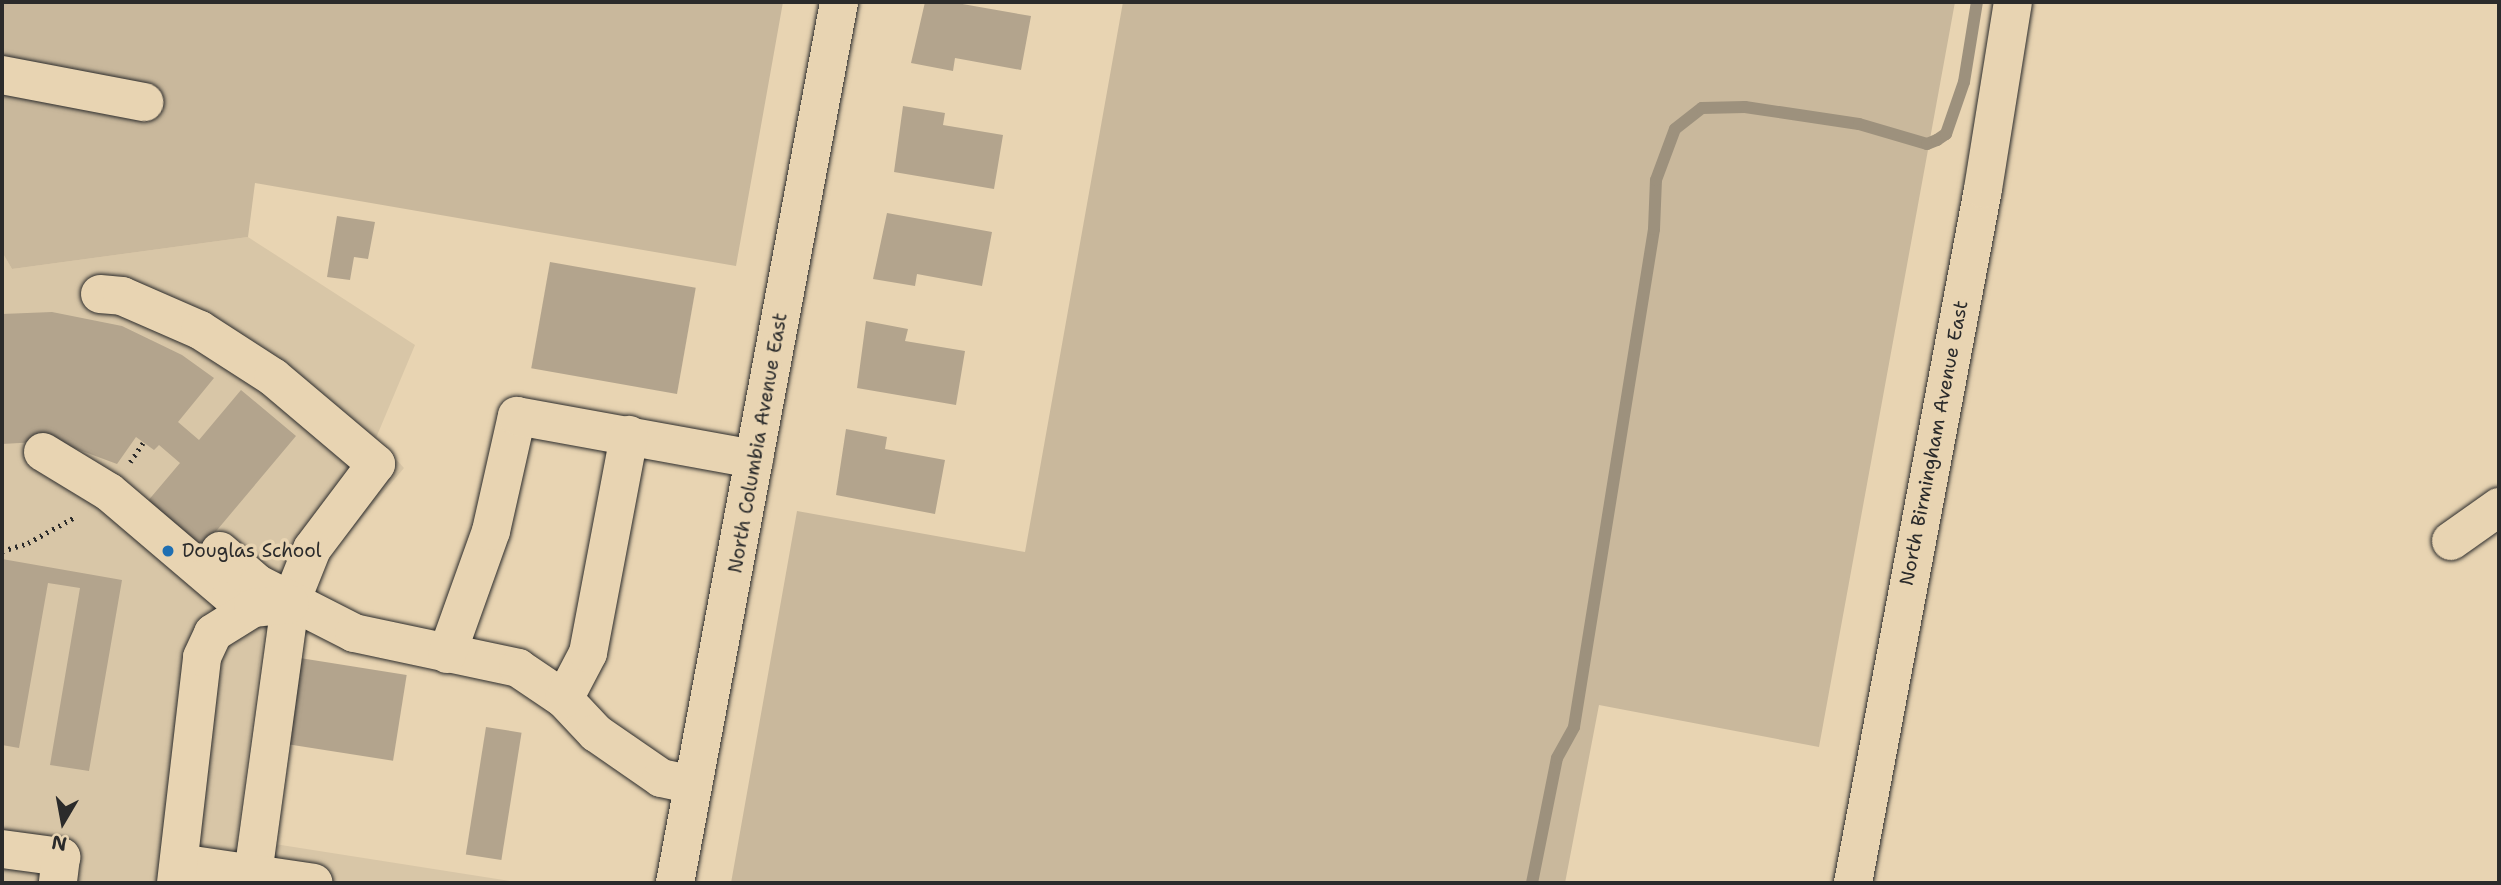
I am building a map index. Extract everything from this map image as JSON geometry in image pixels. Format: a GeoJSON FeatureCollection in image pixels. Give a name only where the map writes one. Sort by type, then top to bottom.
{"type":"FeatureCollection","features":[{"type":"Feature","properties":{"kind":"street","name":"North Columbia Avenue East"},"geometry":{"type":"LineString","coordinates":[[675,883],[839,2]]}},
{"type":"Feature","properties":{"kind":"street","name":"North Birmingham Avenue East"},"geometry":{"type":"LineString","coordinates":[[1853,883],[1983,189],[2013,2]]}},
{"type":"Feature","properties":{"kind":"street"},"geometry":{"type":"LineString","coordinates":[[2,75],[144,102]]}},
{"type":"Feature","properties":{"kind":"street"},"geometry":{"type":"LineString","coordinates":[[100,294],[122,296],[200,330],[273,377],[376,464],[312,549],[290,604],[253,873]]}},
{"type":"Feature","properties":{"kind":"street"},"geometry":{"type":"LineString","coordinates":[[447,654],[491,531],[517,416],[754,459]]}},
{"type":"Feature","properties":{"kind":"street"},"geometry":{"type":"LineString","coordinates":[[564,699],[587,653],[629,435]]}},
{"type":"Feature","properties":{"kind":"street"},"geometry":{"type":"LineString","coordinates":[[43,452],[109,492],[231,596],[253,608]]}},
{"type":"Feature","properties":{"kind":"street"},"geometry":{"type":"LineString","coordinates":[[2451,541],[2499,507]]}},
{"type":"Feature","properties":{"kind":"street"},"geometry":{"type":"LineString","coordinates":[[220,551],[258,584],[290,604],[354,633],[518,668],[564,699],[596,733],[661,778],[693,785]]}},
{"type":"Feature","properties":{"kind":"street"},"geometry":{"type":"LineString","coordinates":[[290,604],[253,608],[213,633],[202,657],[178,873],[253,873],[314,883]]}},
{"type":"Feature","properties":{"kind":"street"},"geometry":{"type":"LineString","coordinates":[[2,849],[61,857],[58,883]]}},
{"type":"Feature","properties":{"kind":"shaded area"},"geometry":{"type":"Polygon","coordinates":[[[2,2],[783,2],[736,266],[255,183],[248,237],[12,269],[2,252],[2,2]]]}},
{"type":"Feature","properties":{"kind":"shaded area"},"geometry":{"type":"Polygon","coordinates":[[[1123,2],[1955,2],[1819,747],[1599,705],[1565,883],[731,883],[797,511],[1025,552],[1123,2]]]}},
{"type":"Feature","properties":{"kind":"shaded area","name":"Douglas School"},"geometry":{"type":"Polygon","coordinates":[[[248,237],[415,345],[376,438],[404,468],[263,634],[237,838],[522,883],[2,883],[2,252],[12,269],[248,237]]]}},
{"type":"Feature","properties":{"kind":"building"},"geometry":{"type":"Polygon","coordinates":[[[925,2],[951,2],[1031,16],[1021,70],[955,58],[953,71],[911,63],[925,2]]]}},
{"type":"Feature","properties":{"kind":"building"},"geometry":{"type":"Polygon","coordinates":[[[903,106],[945,113],[943,125],[1003,135],[994,189],[894,172],[903,106]]]}},
{"type":"Feature","properties":{"kind":"building"},"geometry":{"type":"Polygon","coordinates":[[[887,213],[992,232],[982,286],[917,274],[915,286],[873,279],[887,213]]]}},
{"type":"Feature","properties":{"kind":"building"},"geometry":{"type":"Polygon","coordinates":[[[337,216],[375,222],[368,259],[354,257],[350,280],[327,277],[337,216]]]}},
{"type":"Feature","properties":{"kind":"building"},"geometry":{"type":"Polygon","coordinates":[[[550,262],[696,288],[677,394],[531,368],[550,262]]]}},
{"type":"Feature","properties":{"kind":"building"},"geometry":{"type":"Polygon","coordinates":[[[52,312],[122,326],[182,355],[214,378],[178,422],[199,440],[241,390],[296,436],[202,548],[147,502],[180,463],[159,445],[154,450],[136,437],[117,464],[55,441],[2,444],[2,314],[52,312]]]}},
{"type":"Feature","properties":{"kind":"building"},"geometry":{"type":"Polygon","coordinates":[[[866,321],[908,329],[905,341],[965,351],[956,405],[857,388],[866,321]]]}},
{"type":"Feature","properties":{"kind":"building"},"geometry":{"type":"Polygon","coordinates":[[[846,429],[887,437],[885,449],[945,460],[935,514],[836,495],[846,429]]]}},
{"type":"Feature","properties":{"kind":"building"},"geometry":{"type":"Polygon","coordinates":[[[2,559],[122,580],[89,771],[50,765],[80,588],[48,583],[19,748],[2,745],[2,559]]]}},
{"type":"Feature","properties":{"kind":"building"},"geometry":{"type":"Polygon","coordinates":[[[300,658],[407,675],[393,761],[286,744],[300,658]]]}},
{"type":"Feature","properties":{"kind":"building"},"geometry":{"type":"Polygon","coordinates":[[[486,727],[522,733],[501,860],[466,854],[486,727]]]}},
{"type":"Feature","properties":{"kind":"waterway"},"geometry":{"type":"LineString","coordinates":[[1532,883],[1557,758],[1574,727],[1654,229],[1656,180],[1675,129],[1702,108],[1745,107],[1859,124],[1927,144],[1937,140],[1946,134],[1964,82],[1977,2]]}},
{"type":"Feature","properties":{"kind":"place","name":"Douglas School"},"geometry":{"type":"Point","coordinates":[168,551]}}]}
